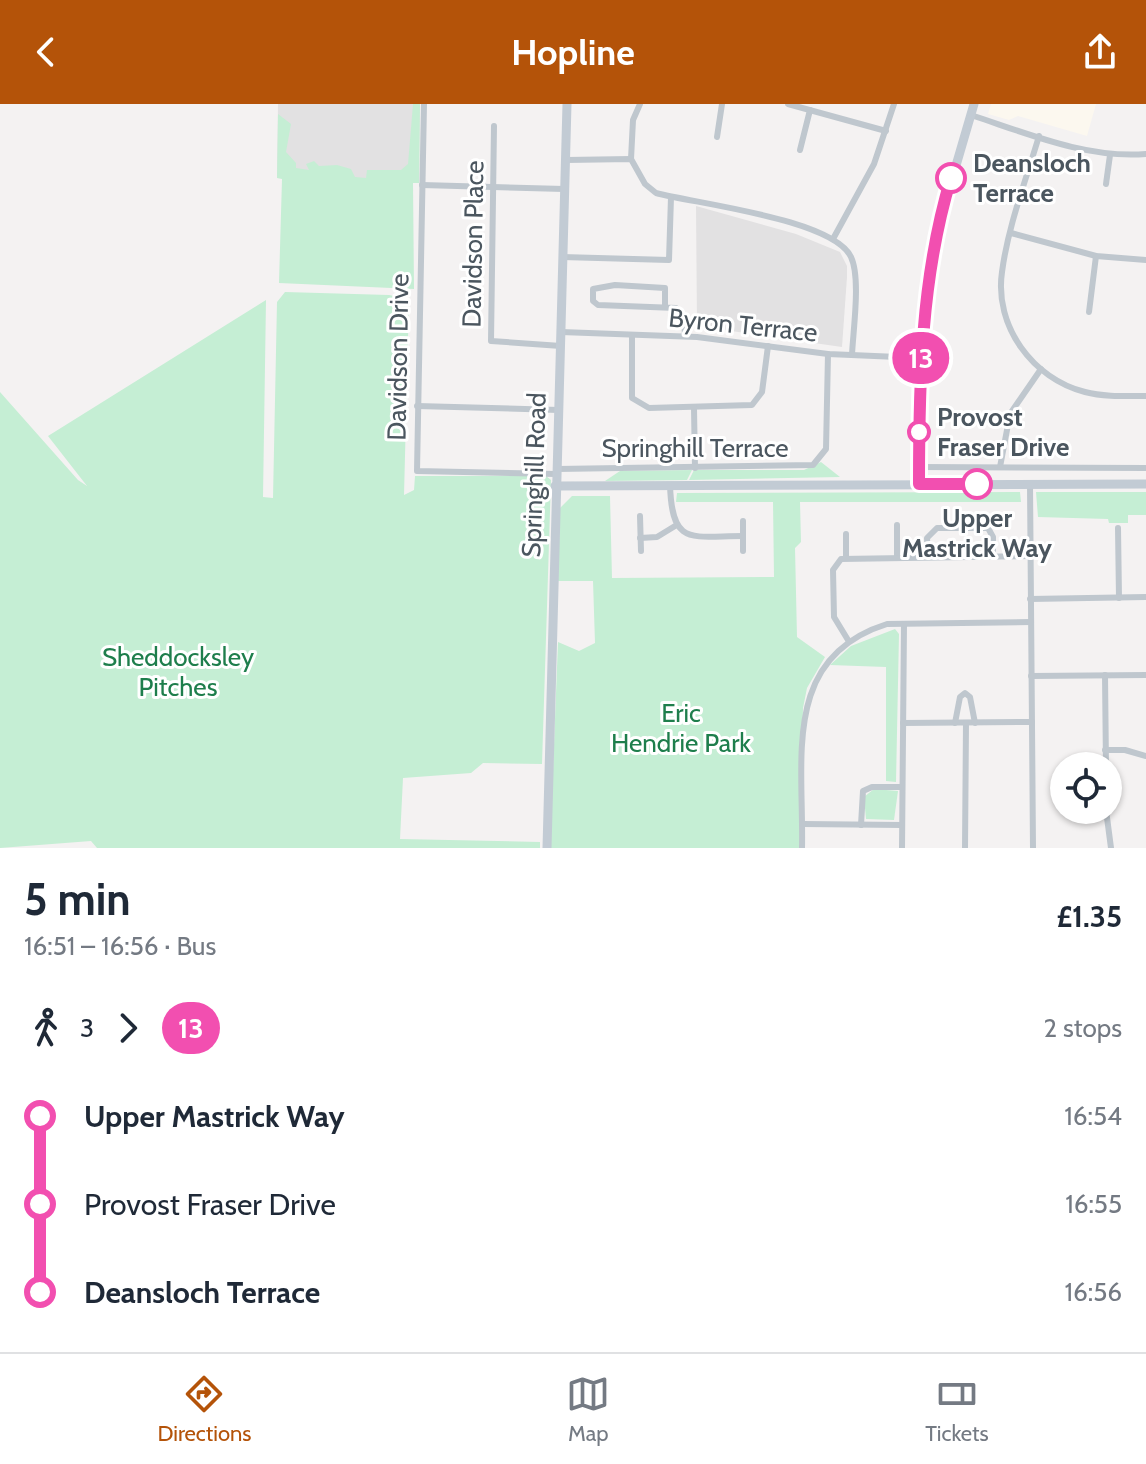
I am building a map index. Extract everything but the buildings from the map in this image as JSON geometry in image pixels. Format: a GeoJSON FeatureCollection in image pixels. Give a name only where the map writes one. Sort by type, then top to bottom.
{"type":"FeatureCollection","features":[{"type":"Feature","properties":{"kind":"street","name":"Davidson Drive"},"geometry":{"type":"LineString","coordinates":[[424,104],[417,471],[557,471]]}},
{"type":"Feature","properties":{"kind":"street","name":"Springhill Road"},"geometry":{"type":"LineString","coordinates":[[547,848],[567,104]]}},
{"type":"Feature","properties":{"kind":"street"},"geometry":{"type":"LineString","coordinates":[[640,104],[633,120],[631,159],[645,184],[671,197],[774,218],[833,239],[846,250],[854,267],[852,355]]}},
{"type":"Feature","properties":{"kind":"street"},"geometry":{"type":"LineString","coordinates":[[717,137],[722,104]]}},
{"type":"Feature","properties":{"kind":"street"},"geometry":{"type":"LineString","coordinates":[[788,104],[886,131]]}},
{"type":"Feature","properties":{"kind":"street"},"geometry":{"type":"LineString","coordinates":[[833,239],[874,164],[894,104]]}},
{"type":"Feature","properties":{"kind":"street"},"geometry":{"type":"LineString","coordinates":[[919,484],[921,358],[931,251],[974,104]]}},
{"type":"Feature","properties":{"kind":"street"},"geometry":{"type":"LineString","coordinates":[[800,150],[810,110]]}},
{"type":"Feature","properties":{"kind":"street"},"geometry":{"type":"LineString","coordinates":[[971,115],[1110,155],[1146,154]]}},
{"type":"Feature","properties":{"kind":"street","name":"Davidson Place"},"geometry":{"type":"LineString","coordinates":[[494,126],[491,341],[561,346]]}},
{"type":"Feature","properties":{"kind":"street"},"geometry":{"type":"LineString","coordinates":[[1039,136],[1011,233],[1001,290],[1007,322],[1024,353],[1041,369],[1084,392],[1146,396]]}},
{"type":"Feature","properties":{"kind":"street"},"geometry":{"type":"LineString","coordinates":[[1106,184],[1110,155]]}},
{"type":"Feature","properties":{"kind":"street"},"geometry":{"type":"LineString","coordinates":[[566,160],[631,159]]}},
{"type":"Feature","properties":{"kind":"street"},"geometry":{"type":"LineString","coordinates":[[422,185],[564,189]]}},
{"type":"Feature","properties":{"kind":"street"},"geometry":{"type":"LineString","coordinates":[[562,257],[669,260],[671,197]]}},
{"type":"Feature","properties":{"kind":"street"},"geometry":{"type":"LineString","coordinates":[[1011,233],[1096,256],[1146,260]]}},
{"type":"Feature","properties":{"kind":"street"},"geometry":{"type":"LineString","coordinates":[[1089,312],[1096,256]]}},
{"type":"Feature","properties":{"kind":"street"},"geometry":{"type":"LineString","coordinates":[[665,306],[665,288],[615,285],[593,289],[593,301],[598,305],[665,306],[681,311],[685,336]]}},
{"type":"Feature","properties":{"kind":"street","name":"Byron Terrace"},"geometry":{"type":"LineString","coordinates":[[561,332],[685,336],[828,354],[921,358]]}},
{"type":"Feature","properties":{"kind":"street"},"geometry":{"type":"LineString","coordinates":[[632,335],[632,398],[649,408],[752,405],[762,392],[768,346]]}},
{"type":"Feature","properties":{"kind":"street","name":"Springhill Terrace"},"geometry":{"type":"LineString","coordinates":[[557,471],[804,467],[820,460],[827,442],[828,354]]}},
{"type":"Feature","properties":{"kind":"street"},"geometry":{"type":"LineString","coordinates":[[1000,467],[1010,414],[1041,369]]}},
{"type":"Feature","properties":{"kind":"street"},"geometry":{"type":"LineString","coordinates":[[417,406],[559,410]]}},
{"type":"Feature","properties":{"kind":"street"},"geometry":{"type":"LineString","coordinates":[[694,408],[695,468]]}},
{"type":"Feature","properties":{"kind":"street"},"geometry":{"type":"LineString","coordinates":[[919,467],[1146,468]]}},
{"type":"Feature","properties":{"kind":"street"},"geometry":{"type":"LineString","coordinates":[[1030,484],[1033,848]]}},
{"type":"Feature","properties":{"kind":"street"},"geometry":{"type":"LineString","coordinates":[[555,486],[1146,484]]}},
{"type":"Feature","properties":{"kind":"street"},"geometry":{"type":"LineString","coordinates":[[670,485],[675,526]]}},
{"type":"Feature","properties":{"kind":"street"},"geometry":{"type":"LineString","coordinates":[[640,516],[641,551]]}},
{"type":"Feature","properties":{"kind":"street"},"geometry":{"type":"LineString","coordinates":[[743,521],[743,551]]}},
{"type":"Feature","properties":{"kind":"street"},"geometry":{"type":"LineString","coordinates":[[897,525],[897,557]]}},
{"type":"Feature","properties":{"kind":"street"},"geometry":{"type":"LineString","coordinates":[[675,526],[691,536],[743,536]]}},
{"type":"Feature","properties":{"kind":"street"},"geometry":{"type":"LineString","coordinates":[[640,538],[657,537],[675,526]]}},
{"type":"Feature","properties":{"kind":"street"},"geometry":{"type":"LineString","coordinates":[[928,557],[927,538],[937,528],[988,528],[993,537],[993,557]]}},
{"type":"Feature","properties":{"kind":"street"},"geometry":{"type":"LineString","coordinates":[[1118,528],[1119,598]]}},
{"type":"Feature","properties":{"kind":"street"},"geometry":{"type":"LineString","coordinates":[[846,534],[846,558]]}},
{"type":"Feature","properties":{"kind":"street"},"geometry":{"type":"LineString","coordinates":[[848,640],[834,622],[833,570],[836,562],[846,558],[1030,556]]}},
{"type":"Feature","properties":{"kind":"street"},"geometry":{"type":"LineString","coordinates":[[1030,599],[1146,597]]}},
{"type":"Feature","properties":{"kind":"street"},"geometry":{"type":"LineString","coordinates":[[802,848],[805,708],[822,667],[848,640],[887,624],[1031,622]]}},
{"type":"Feature","properties":{"kind":"street"},"geometry":{"type":"LineString","coordinates":[[902,848],[904,624]]}},
{"type":"Feature","properties":{"kind":"street"},"geometry":{"type":"LineString","coordinates":[[1105,675],[1105,750],[1125,750],[1146,756]]}},
{"type":"Feature","properties":{"kind":"street"},"geometry":{"type":"LineString","coordinates":[[1031,676],[1146,675]]}},
{"type":"Feature","properties":{"kind":"street"},"geometry":{"type":"LineString","coordinates":[[955,723],[960,697],[965,693],[970,697],[975,723]]}},
{"type":"Feature","properties":{"kind":"street"},"geometry":{"type":"LineString","coordinates":[[903,723],[1032,722]]}},
{"type":"Feature","properties":{"kind":"street"},"geometry":{"type":"LineString","coordinates":[[965,848],[966,723]]}},
{"type":"Feature","properties":{"kind":"street"},"geometry":{"type":"LineString","coordinates":[[861,825],[863,791],[872,787],[902,787]]}},
{"type":"Feature","properties":{"kind":"street"},"geometry":{"type":"LineString","coordinates":[[803,824],[902,825]]}},
{"type":"Feature","properties":{"kind":"street"},"geometry":{"type":"LineString","coordinates":[[1108,824],[1111,848]]}},
{"type":"Feature","properties":{"kind":"shaded area"},"geometry":{"type":"Polygon","coordinates":[[[278,104],[420,104],[419,183],[277,178],[278,104]]]}},
{"type":"Feature","properties":{"kind":"shaded area"},"geometry":{"type":"Polygon","coordinates":[[[991,104],[1096,104],[1087,136],[1018,116],[1009,120],[988,114],[991,104]]]}},
{"type":"Feature","properties":{"kind":"shaded area"},"geometry":{"type":"Polygon","coordinates":[[[696,206],[796,234],[840,252],[847,266],[842,347],[697,326],[696,206]]]}},
{"type":"Feature","properties":{"kind":"green space"},"geometry":{"type":"Polygon","coordinates":[[[413,104],[420,104],[419,183],[413,183],[414,289],[279,283],[282,179],[277,178],[278,114],[291,124],[286,152],[296,163],[296,168],[309,170],[306,164],[314,161],[319,166],[337,165],[351,169],[355,177],[366,178],[367,170],[401,170],[408,164],[413,104]]]}},
{"type":"Feature","properties":{"kind":"green space","name":"Sheddocksley Pitches"},"geometry":{"type":"Polygon","coordinates":[[[285,292],[389,295],[409,299],[404,495],[414,490],[415,476],[546,476],[551,480],[542,764],[483,763],[471,773],[403,778],[400,839],[540,842],[540,848],[97,848],[91,841],[0,848],[0,392],[78,480],[87,486],[48,436],[266,300],[263,497],[273,498],[277,302],[285,292]]]}},
{"type":"Feature","properties":{"kind":"green space"},"geometry":{"type":"Polygon","coordinates":[[[821,462],[840,477],[689,480],[694,470],[804,470],[821,462]]]}},
{"type":"Feature","properties":{"kind":"green space"},"geometry":{"type":"Polygon","coordinates":[[[692,470],[687,480],[605,481],[620,471],[692,470]]]}},
{"type":"Feature","properties":{"kind":"green space","name":"Eric Hendrie Park"},"geometry":{"type":"Polygon","coordinates":[[[1020,492],[1021,502],[800,502],[801,542],[795,548],[797,637],[825,657],[807,688],[803,708],[800,848],[550,848],[558,642],[579,651],[595,643],[593,581],[558,581],[560,508],[572,496],[610,496],[612,578],[774,577],[773,502],[676,502],[677,493],[1020,492]]]}},
{"type":"Feature","properties":{"kind":"green space"},"geometry":{"type":"Polygon","coordinates":[[[1036,492],[1146,492],[1146,515],[1128,515],[1128,523],[1109,523],[1108,519],[1038,517],[1036,492]]]}},
{"type":"Feature","properties":{"kind":"green space"},"geometry":{"type":"Polygon","coordinates":[[[895,629],[899,634],[896,782],[886,781],[886,667],[830,665],[851,646],[895,629]]]}},
{"type":"Feature","properties":{"kind":"green space"},"geometry":{"type":"Polygon","coordinates":[[[874,789],[898,791],[894,820],[866,819],[864,797],[874,789]]]}},
{"type":"Feature","properties":{"kind":"bus line","name":"13"},"geometry":{"type":"LineString","coordinates":[[951,178],[931,251],[921,358],[919,484],[977,484]]}},
{"type":"Feature","properties":{"kind":"place","name":"Deansloch Terrace"},"geometry":{"type":"Point","coordinates":[951,178]}},
{"type":"Feature","properties":{"kind":"place","name":"Provost Fraser Drive"},"geometry":{"type":"Point","coordinates":[919,432]}},
{"type":"Feature","properties":{"kind":"place","name":"Upper Mastrick Way"},"geometry":{"type":"Point","coordinates":[977,484]}}]}
